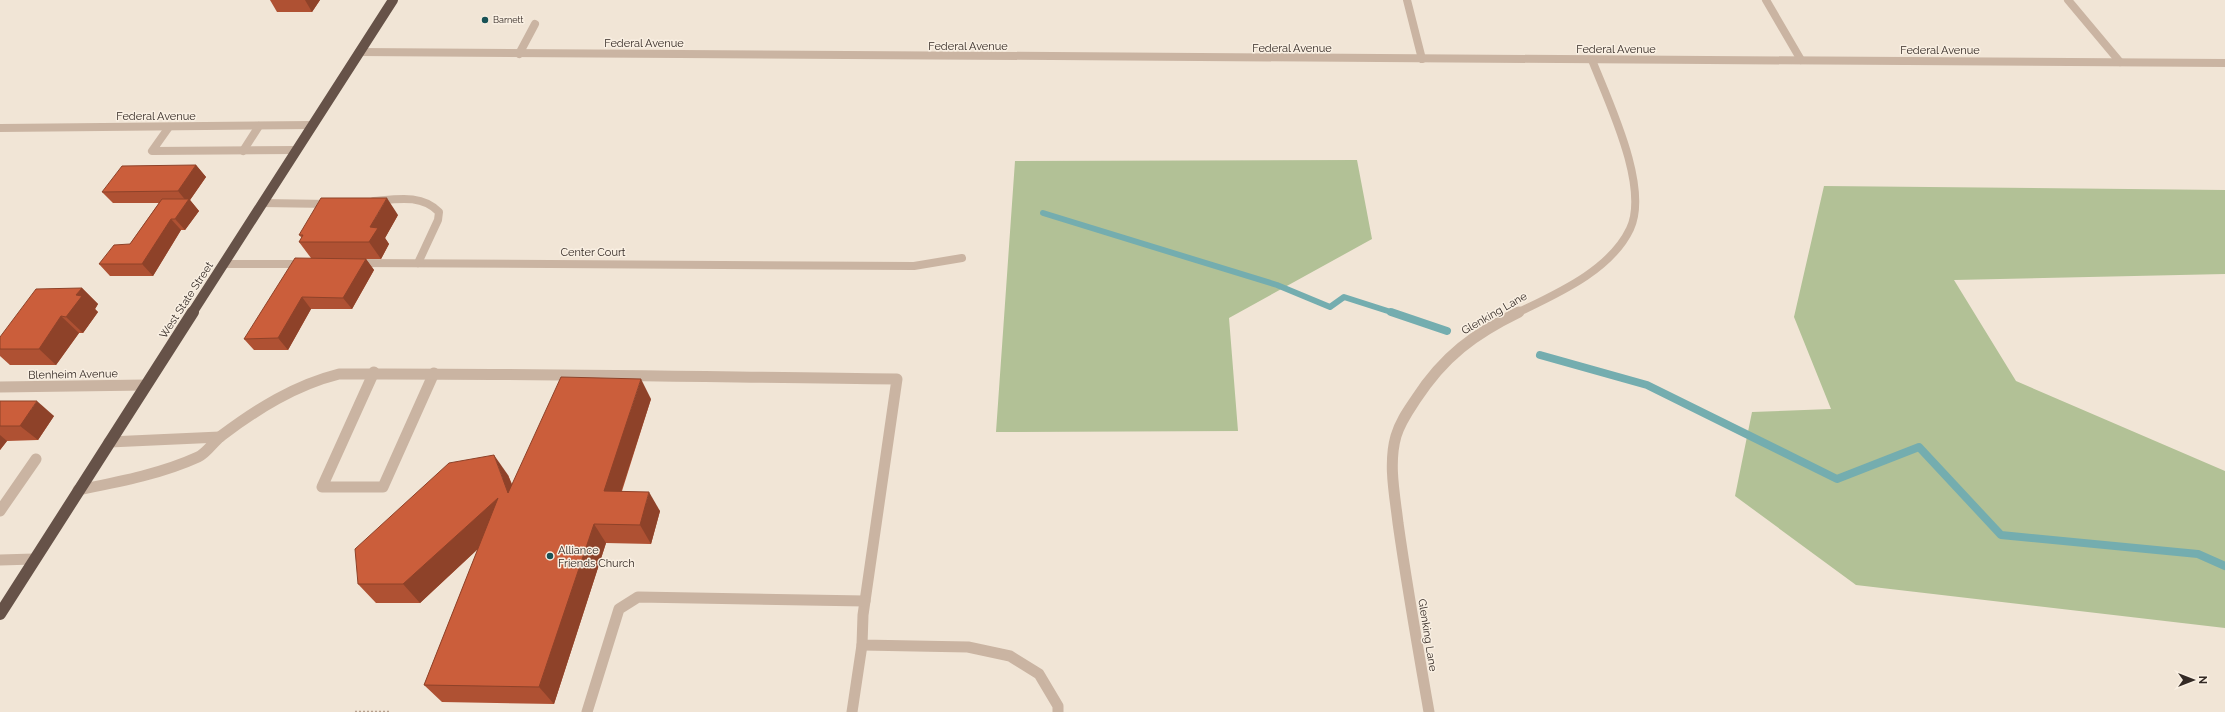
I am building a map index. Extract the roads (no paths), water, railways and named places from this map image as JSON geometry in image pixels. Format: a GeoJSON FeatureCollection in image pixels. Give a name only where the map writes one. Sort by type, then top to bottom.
{"type":"FeatureCollection","features":[{"type":"Feature","properties":{"kind":"highway","name":"West State Street"},"geometry":{"type":"LineString","coordinates":[[0,614],[393,0]]}},
{"type":"Feature","properties":{"kind":"street"},"geometry":{"type":"LineString","coordinates":[[1407,0],[1422,59]]}},
{"type":"Feature","properties":{"kind":"street"},"geometry":{"type":"LineString","coordinates":[[1766,0],[1801,60]]}},
{"type":"Feature","properties":{"kind":"street"},"geometry":{"type":"LineString","coordinates":[[2068,0],[2120,62]]}},
{"type":"Feature","properties":{"kind":"street"},"geometry":{"type":"LineString","coordinates":[[519,54],[535,24]]}},
{"type":"Feature","properties":{"kind":"street","name":"Federal Avenue"},"geometry":{"type":"LineString","coordinates":[[360,52],[2225,63]]}},
{"type":"Feature","properties":{"kind":"street","name":"Glenking Lane"},"geometry":{"type":"LineString","coordinates":[[1429,712],[1400,539],[1393,472],[1395,440],[1399,426],[1427,382],[1441,365],[1469,340],[1482,331],[1581,279],[1601,264],[1617,247],[1628,230],[1632,221],[1634,201],[1631,173],[1628,159],[1592,60]]}},
{"type":"Feature","properties":{"kind":"street","name":"Federal Avenue"},"geometry":{"type":"LineString","coordinates":[[0,128],[313,125]]}},
{"type":"Feature","properties":{"kind":"street"},"geometry":{"type":"LineString","coordinates":[[169,126],[152,151],[296,150]]}},
{"type":"Feature","properties":{"kind":"street"},"geometry":{"type":"LineString","coordinates":[[243,150],[260,126]]}},
{"type":"Feature","properties":{"kind":"street"},"geometry":{"type":"LineString","coordinates":[[361,201],[421,200],[434,204],[439,212],[438,220],[418,263]]}},
{"type":"Feature","properties":{"kind":"street"},"geometry":{"type":"LineString","coordinates":[[262,203],[341,203]]}},
{"type":"Feature","properties":{"kind":"street","name":"Center Court"},"geometry":{"type":"LineString","coordinates":[[349,263],[914,266],[962,258]]}},
{"type":"Feature","properties":{"kind":"street"},"geometry":{"type":"LineString","coordinates":[[223,264],[317,264]]}},
{"type":"Feature","properties":{"kind":"street"},"geometry":{"type":"LineString","coordinates":[[374,372],[322,487],[383,487],[434,373]]}},
{"type":"Feature","properties":{"kind":"street"},"geometry":{"type":"LineString","coordinates":[[78,490],[136,478],[200,456],[220,437],[277,398],[319,379],[338,374],[374,372],[897,379],[865,601],[862,645],[852,712]]}},
{"type":"Feature","properties":{"kind":"street","name":"Blenheim Avenue"},"geometry":{"type":"LineString","coordinates":[[0,387],[146,385]]}},
{"type":"Feature","properties":{"kind":"street"},"geometry":{"type":"LineString","coordinates":[[109,442],[220,437]]}},
{"type":"Feature","properties":{"kind":"street"},"geometry":{"type":"LineString","coordinates":[[0,512],[36,459]]}},
{"type":"Feature","properties":{"kind":"street"},"geometry":{"type":"LineString","coordinates":[[0,560],[34,559]]}},
{"type":"Feature","properties":{"kind":"street"},"geometry":{"type":"LineString","coordinates":[[587,712],[619,610],[638,597],[865,601]]}},
{"type":"Feature","properties":{"kind":"street"},"geometry":{"type":"LineString","coordinates":[[862,645],[968,648],[1010,656],[1039,674],[1058,706],[1058,712]]}},
{"type":"Feature","properties":{"kind":"waterway"},"geometry":{"type":"LineString","coordinates":[[1043,213],[1277,285],[1330,307],[1344,297],[1393,313]]}},
{"type":"Feature","properties":{"kind":"waterway"},"geometry":{"type":"LineString","coordinates":[[1393,313],[1447,331]]}},
{"type":"Feature","properties":{"kind":"waterway"},"geometry":{"type":"LineString","coordinates":[[1540,355],[1647,385],[1837,479],[1919,447],[2001,535],[2198,554],[2225,566]]}},
{"type":"Feature","properties":{"kind":"place","name":"Barnett"},"geometry":{"type":"Point","coordinates":[485,20]}},
{"type":"Feature","properties":{"kind":"place","name":"Alliance Friends Church"},"geometry":{"type":"Point","coordinates":[550,556]}}]}
